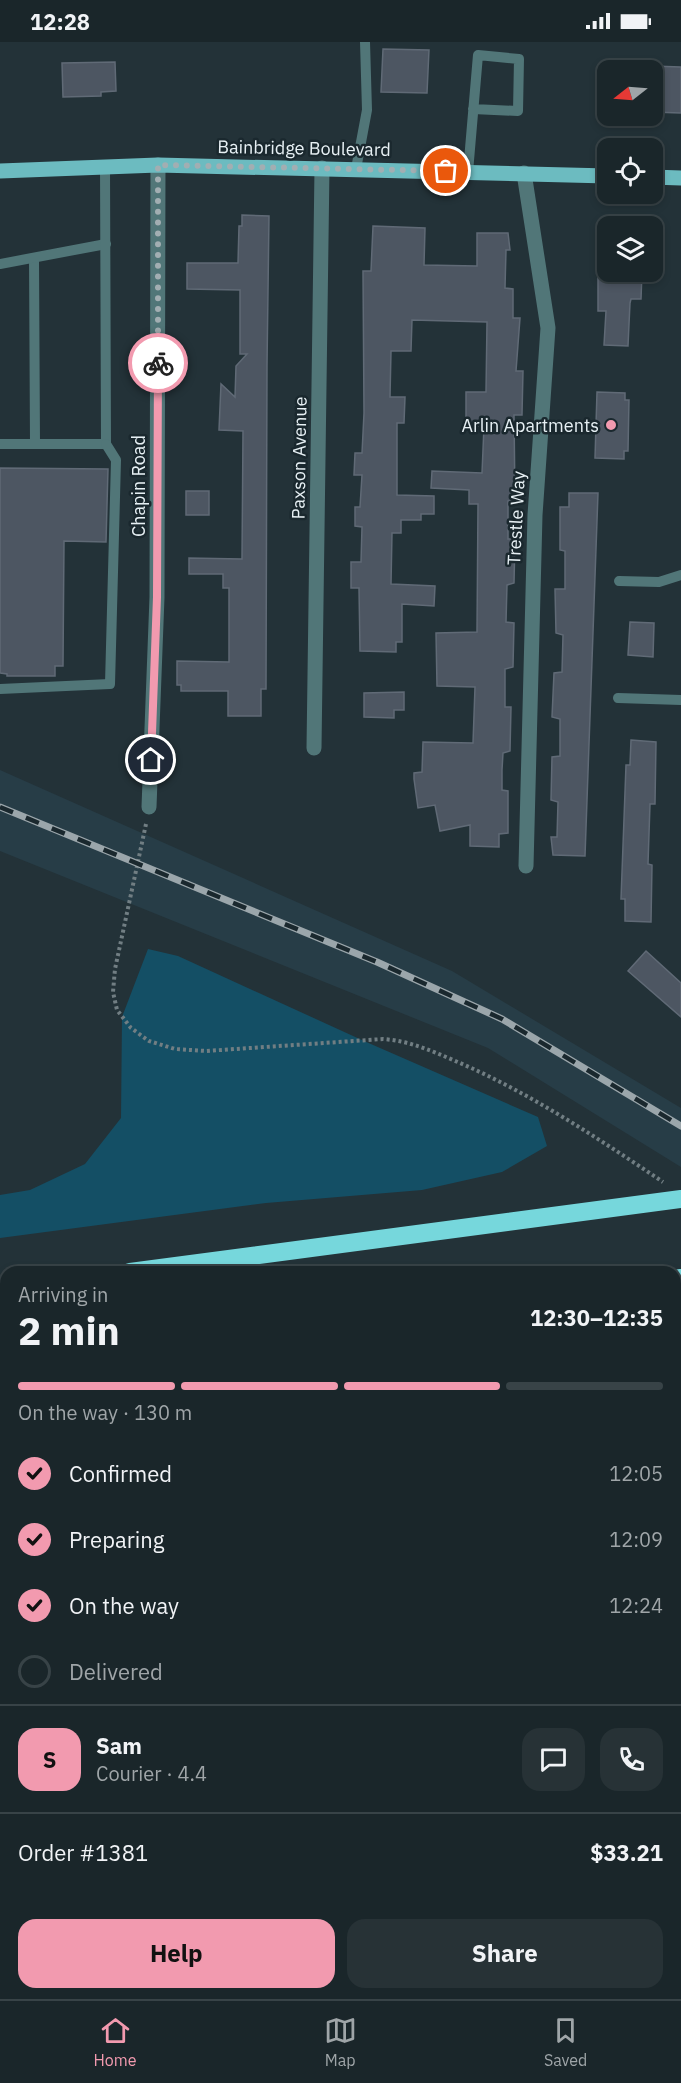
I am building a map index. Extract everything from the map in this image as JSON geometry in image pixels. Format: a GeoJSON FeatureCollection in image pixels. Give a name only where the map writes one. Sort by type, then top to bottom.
{"type":"FeatureCollection","features":[{"type":"Feature","properties":{"kind":"highway"},"geometry":{"type":"LineString","coordinates":[[176,1266],[558,1216],[676,1194]]}},
{"type":"Feature","properties":{"kind":"main road","name":"Bainbridge Boulevard"},"geometry":{"type":"LineString","coordinates":[[0,171],[158,165],[597,176]]}},
{"type":"Feature","properties":{"kind":"main road"},"geometry":{"type":"LineString","coordinates":[[663,177],[681,178]]}},
{"type":"Feature","properties":{"kind":"street","name":"Chapin Road"},"geometry":{"type":"LineString","coordinates":[[149,807],[157,576],[158,165]]}},
{"type":"Feature","properties":{"kind":"street","name":"Paxson Avenue"},"geometry":{"type":"LineString","coordinates":[[314,748],[322,168]]}},
{"type":"Feature","properties":{"kind":"street","name":"Trestle Way"},"geometry":{"type":"LineString","coordinates":[[524,173],[548,328],[535,515],[526,866]]}},
{"type":"Feature","properties":{"kind":"lane"},"geometry":{"type":"LineString","coordinates":[[356,169],[366,110],[365,42]]}},
{"type":"Feature","properties":{"kind":"lane"},"geometry":{"type":"LineString","coordinates":[[468,172],[473,109],[478,55],[519,59],[518,111],[473,109]]}},
{"type":"Feature","properties":{"kind":"lane"},"geometry":{"type":"LineString","coordinates":[[0,689],[110,684],[116,460],[106,444],[105,166]]}},
{"type":"Feature","properties":{"kind":"lane"},"geometry":{"type":"LineString","coordinates":[[0,264],[106,244]]}},
{"type":"Feature","properties":{"kind":"lane"},"geometry":{"type":"LineString","coordinates":[[34,258],[35,444]]}},
{"type":"Feature","properties":{"kind":"lane"},"geometry":{"type":"LineString","coordinates":[[0,444],[106,444]]}},
{"type":"Feature","properties":{"kind":"lane"},"geometry":{"type":"LineString","coordinates":[[619,581],[659,582],[681,575]]}},
{"type":"Feature","properties":{"kind":"lane"},"geometry":{"type":"LineString","coordinates":[[618,698],[681,700]]}},
{"type":"Feature","properties":{"kind":"path"},"geometry":{"type":"LineString","coordinates":[[149,807],[115,969],[113,992],[117,1010],[131,1029],[149,1041],[175,1049],[206,1051],[384,1039],[403,1040],[482,1072],[539,1103],[676,1194]]}},
{"type":"Feature","properties":{"kind":"shaded area"},"geometry":{"type":"Polygon","coordinates":[[[0,770],[452,971],[681,1108],[681,1167],[488,1048],[0,851],[0,770]]]}},
{"type":"Feature","properties":{"kind":"shaded area"},"geometry":{"type":"Polygon","coordinates":[[[148,949],[178,956],[538,1117],[547,1146],[502,1172],[422,1190],[266,1203],[0,1238],[0,1195],[30,1190],[85,1164],[121,1118],[122,1017],[148,949]]]}},
{"type":"Feature","properties":{"kind":"building"},"geometry":{"type":"Polygon","coordinates":[[[383,49],[429,50],[427,93],[381,92],[383,49]]]}},
{"type":"Feature","properties":{"kind":"building"},"geometry":{"type":"Polygon","coordinates":[[[115,62],[116,91],[101,92],[101,96],[63,97],[62,63],[115,62]]]}},
{"type":"Feature","properties":{"kind":"building"},"geometry":{"type":"Polygon","coordinates":[[[663,66],[681,67],[681,113],[663,112],[663,66]]]}},
{"type":"Feature","properties":{"kind":"building"},"geometry":{"type":"Polygon","coordinates":[[[242,215],[269,216],[266,689],[261,689],[261,716],[228,716],[228,691],[181,691],[181,685],[177,685],[177,661],[229,662],[229,588],[223,588],[223,574],[189,574],[189,558],[242,559],[243,431],[219,430],[221,384],[235,397],[236,366],[247,354],[240,354],[240,290],[187,289],[187,263],[238,263],[239,226],[242,226],[242,215]]]}},
{"type":"Feature","properties":{"kind":"building"},"geometry":{"type":"Polygon","coordinates":[[[373,226],[425,228],[424,265],[477,266],[477,233],[508,233],[510,250],[506,250],[505,288],[513,289],[513,318],[520,318],[516,371],[523,371],[522,415],[514,415],[515,499],[508,501],[508,539],[515,539],[514,583],[507,585],[506,622],[514,623],[513,667],[505,669],[505,707],[511,707],[510,751],[503,753],[502,770],[502,790],[508,791],[508,833],[499,834],[499,847],[470,846],[470,825],[440,831],[435,805],[418,808],[414,779],[414,773],[422,772],[423,742],[473,743],[475,687],[437,686],[436,633],[477,632],[478,504],[469,504],[469,490],[431,488],[432,471],[482,473],[484,426],[466,426],[466,392],[486,392],[487,322],[412,320],[411,351],[391,351],[390,397],[405,397],[404,423],[397,423],[397,495],[434,496],[434,514],[421,514],[421,520],[401,520],[401,533],[392,533],[391,584],[435,586],[434,606],[402,604],[402,642],[396,642],[396,652],[360,651],[359,588],[351,588],[351,562],[361,562],[362,527],[355,526],[355,507],[360,507],[362,475],[354,475],[355,453],[362,453],[364,413],[363,271],[371,271],[373,226]]]}},
{"type":"Feature","properties":{"kind":"building"},"geometry":{"type":"Polygon","coordinates":[[[598,282],[642,282],[641,299],[631,299],[630,303],[628,346],[604,345],[606,311],[598,311],[598,282]]]}},
{"type":"Feature","properties":{"kind":"building","name":"Arlin Apartments"},"geometry":{"type":"Polygon","coordinates":[[[597,392],[625,393],[625,400],[629,400],[628,451],[624,451],[624,459],[595,458],[597,392]]]}},
{"type":"Feature","properties":{"kind":"building"},"geometry":{"type":"Polygon","coordinates":[[[0,468],[108,469],[106,542],[64,541],[63,666],[55,666],[55,676],[7,676],[7,674],[0,673],[0,468]]]}},
{"type":"Feature","properties":{"kind":"building"},"geometry":{"type":"Polygon","coordinates":[[[186,491],[209,491],[209,515],[186,515],[186,491]]]}},
{"type":"Feature","properties":{"kind":"building"},"geometry":{"type":"Polygon","coordinates":[[[569,493],[598,493],[585,856],[553,855],[551,837],[557,837],[558,802],[551,800],[552,757],[560,756],[560,719],[552,717],[554,673],[562,672],[563,635],[556,633],[555,589],[565,589],[565,551],[560,550],[560,507],[569,507],[569,493]]]}},
{"type":"Feature","properties":{"kind":"building"},"geometry":{"type":"Polygon","coordinates":[[[630,622],[654,623],[653,657],[628,655],[630,622]]]}},
{"type":"Feature","properties":{"kind":"building"},"geometry":{"type":"Polygon","coordinates":[[[404,692],[404,710],[394,710],[394,718],[364,717],[364,693],[404,692]]]}},
{"type":"Feature","properties":{"kind":"building"},"geometry":{"type":"Polygon","coordinates":[[[631,740],[656,742],[655,804],[650,804],[648,864],[652,865],[651,922],[625,921],[625,899],[621,899],[626,765],[630,765],[631,740]]]}},
{"type":"Feature","properties":{"kind":"building"},"geometry":{"type":"Polygon","coordinates":[[[646,951],[681,983],[681,1017],[628,971],[646,951]]]}},
{"type":"Feature","properties":{"kind":"railway"},"geometry":{"type":"LineString","coordinates":[[0,807],[377,962],[502,1019],[681,1126]]}},
{"type":"Feature","properties":{"kind":"way so far"},"geometry":{"type":"LineString","coordinates":[[158,363],[158,165],[446,171]]}},
{"type":"Feature","properties":{"kind":"place","name":"Arlin Apartments"},"geometry":{"type":"Point","coordinates":[611,425]}},
{"type":"Feature","properties":{"kind":"route"},"geometry":{"type":"LineString","coordinates":[[151,760],[157,597],[158,363]]}}]}
